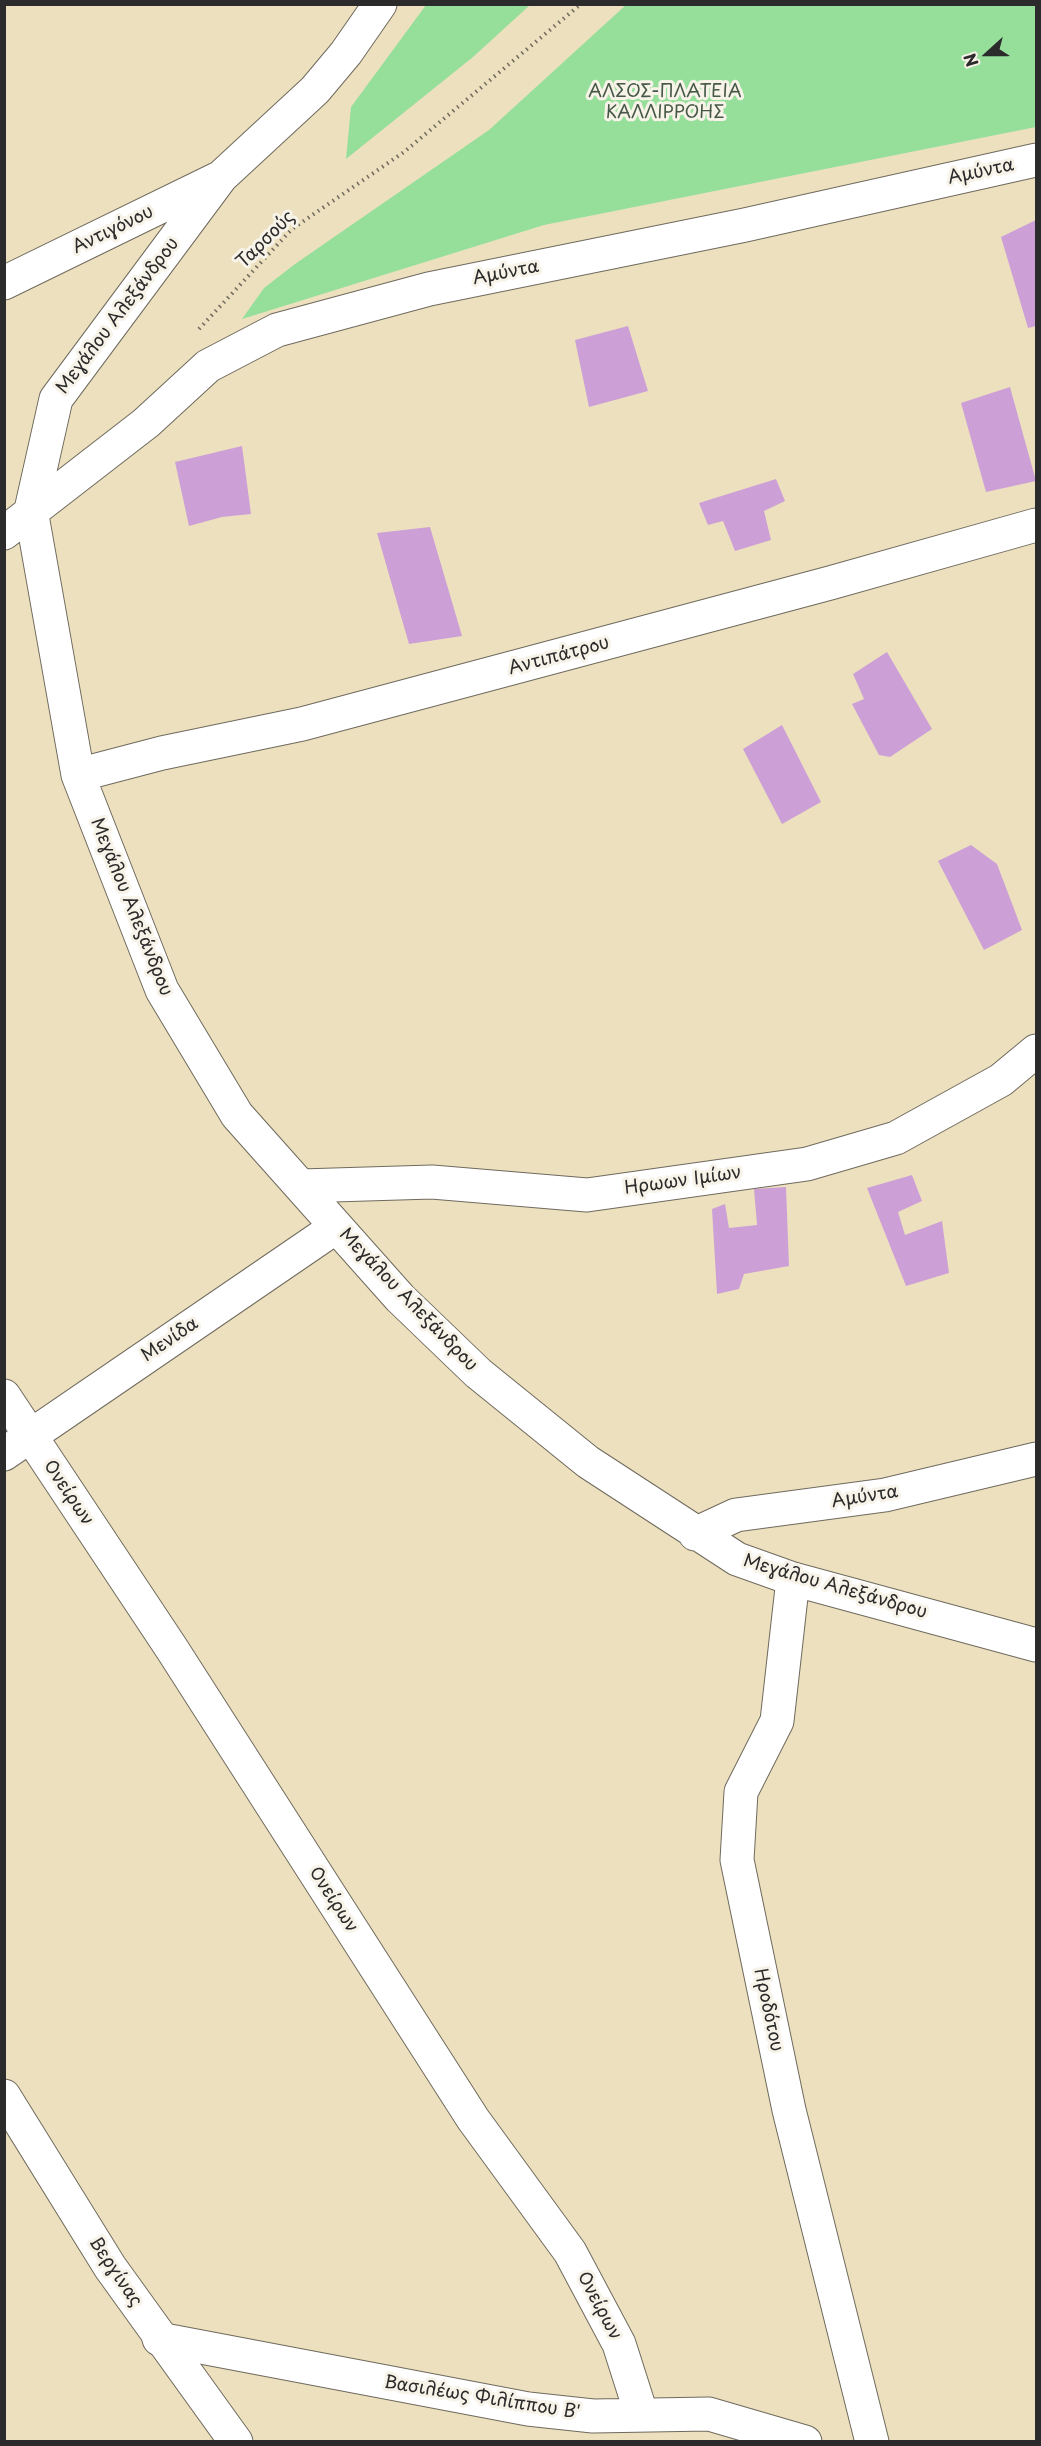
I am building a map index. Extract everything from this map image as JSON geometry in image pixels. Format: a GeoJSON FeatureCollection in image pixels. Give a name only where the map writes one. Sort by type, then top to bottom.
{"type":"FeatureCollection","features":[{"type":"Feature","properties":{"kind":"street","name":"Μεγάλου Αλεξάνδρου"},"geometry":{"type":"LineString","coordinates":[[380,4],[315,90],[221,177],[56,399],[31,510],[78,775],[162,990],[237,1114],[400,1298],[478,1372],[588,1462],[695,1534],[737,1559],[793,1579],[1036,1645]]}},
{"type":"Feature","properties":{"kind":"street","name":"Αμύντα"},"geometry":{"type":"LineString","coordinates":[[4,533],[146,423],[207,366],[277,330],[429,289],[746,225],[1036,160]]}},
{"type":"Feature","properties":{"kind":"street","name":"Αντιγόνου"},"geometry":{"type":"LineString","coordinates":[[4,283],[221,177]]}},
{"type":"Feature","properties":{"kind":"street","name":"Αντιπάτρου"},"geometry":{"type":"LineString","coordinates":[[78,775],[162,753],[314,721],[830,584],[1036,525]]}},
{"type":"Feature","properties":{"kind":"street","name":"Ηρωων Ιμίων"},"geometry":{"type":"LineString","coordinates":[[301,1186],[432,1182],[586,1195],[807,1164],[896,1138],[1001,1080],[1036,1051]]}},
{"type":"Feature","properties":{"kind":"street","name":"Μενίδα"},"geometry":{"type":"LineString","coordinates":[[17,1444],[336,1227]]}},
{"type":"Feature","properties":{"kind":"street","name":"Ονείρων"},"geometry":{"type":"LineString","coordinates":[[4,1396],[17,1444],[172,1648],[473,2119],[570,2252],[619,2344],[641,2413]]}},
{"type":"Feature","properties":{"kind":"street","name":"Αμύντα"},"geometry":{"type":"LineString","coordinates":[[695,1534],[736,1515],[885,1495],[1036,1459]]}},
{"type":"Feature","properties":{"kind":"street","name":"Ηροδότου"},"geometry":{"type":"LineString","coordinates":[[793,1579],[777,1721],[741,1792],[737,1860],[789,2110],[872,2442]]}},
{"type":"Feature","properties":{"kind":"street","name":"Βεργίνας"},"geometry":{"type":"LineString","coordinates":[[4,2096],[105,2259],[159,2339],[236,2442]]}},
{"type":"Feature","properties":{"kind":"street","name":"Βασιλέως Φιλίππου Β'"},"geometry":{"type":"LineString","coordinates":[[159,2339],[528,2409],[593,2416],[641,2413],[709,2414],[770,2436],[805,2442]]}},
{"type":"Feature","properties":{"kind":"path","name":"Ταρσούς"},"geometry":{"type":"LineString","coordinates":[[197,331],[292,229],[404,152],[581,4]]}},
{"type":"Feature","properties":{"kind":"green space","name":"ΑΛΣΟΣ-ΠΛΑΤΕΙΑ ΚΑΛΛΙΡΡΟΗΣ"},"geometry":{"type":"Polygon","coordinates":[[[627,4],[1036,5],[1036,127],[544,225],[242,319],[264,288],[295,264],[489,130],[627,4]]]}},
{"type":"Feature","properties":{"kind":"green space"},"geometry":{"type":"Polygon","coordinates":[[[426,5],[530,5],[473,57],[346,159],[351,107],[426,5]]]}},
{"type":"Feature","properties":{"kind":"building"},"geometry":{"type":"Polygon","coordinates":[[[1036,220],[1036,326],[1028,328],[1001,237],[1036,220]]]}},
{"type":"Feature","properties":{"kind":"building"},"geometry":{"type":"Polygon","coordinates":[[[628,326],[648,391],[589,407],[575,340],[628,326]]]}},
{"type":"Feature","properties":{"kind":"building"},"geometry":{"type":"Polygon","coordinates":[[[1010,387],[1036,481],[986,492],[961,403],[1010,387]]]}},
{"type":"Feature","properties":{"kind":"building"},"geometry":{"type":"Polygon","coordinates":[[[242,446],[251,514],[222,517],[189,526],[175,462],[242,446]]]}},
{"type":"Feature","properties":{"kind":"building"},"geometry":{"type":"Polygon","coordinates":[[[776,479],[785,501],[764,511],[771,540],[735,551],[723,521],[708,525],[699,503],[776,479]]]}},
{"type":"Feature","properties":{"kind":"building"},"geometry":{"type":"Polygon","coordinates":[[[430,527],[462,636],[409,644],[377,533],[430,527]]]}},
{"type":"Feature","properties":{"kind":"building"},"geometry":{"type":"Polygon","coordinates":[[[887,652],[932,729],[890,757],[879,755],[852,704],[864,699],[853,674],[887,652]]]}},
{"type":"Feature","properties":{"kind":"building"},"geometry":{"type":"Polygon","coordinates":[[[782,725],[821,802],[782,824],[743,749],[782,725]]]}},
{"type":"Feature","properties":{"kind":"building"},"geometry":{"type":"Polygon","coordinates":[[[971,845],[997,864],[1022,930],[984,950],[938,861],[971,845]]]}},
{"type":"Feature","properties":{"kind":"building"},"geometry":{"type":"Polygon","coordinates":[[[912,1175],[922,1201],[898,1212],[905,1235],[942,1221],[949,1273],[906,1286],[867,1188],[912,1175]]]}},
{"type":"Feature","properties":{"kind":"building"},"geometry":{"type":"Polygon","coordinates":[[[786,1187],[789,1266],[744,1274],[739,1289],[717,1294],[712,1209],[725,1204],[729,1228],[757,1225],[754,1189],[786,1187]]]}}]}
